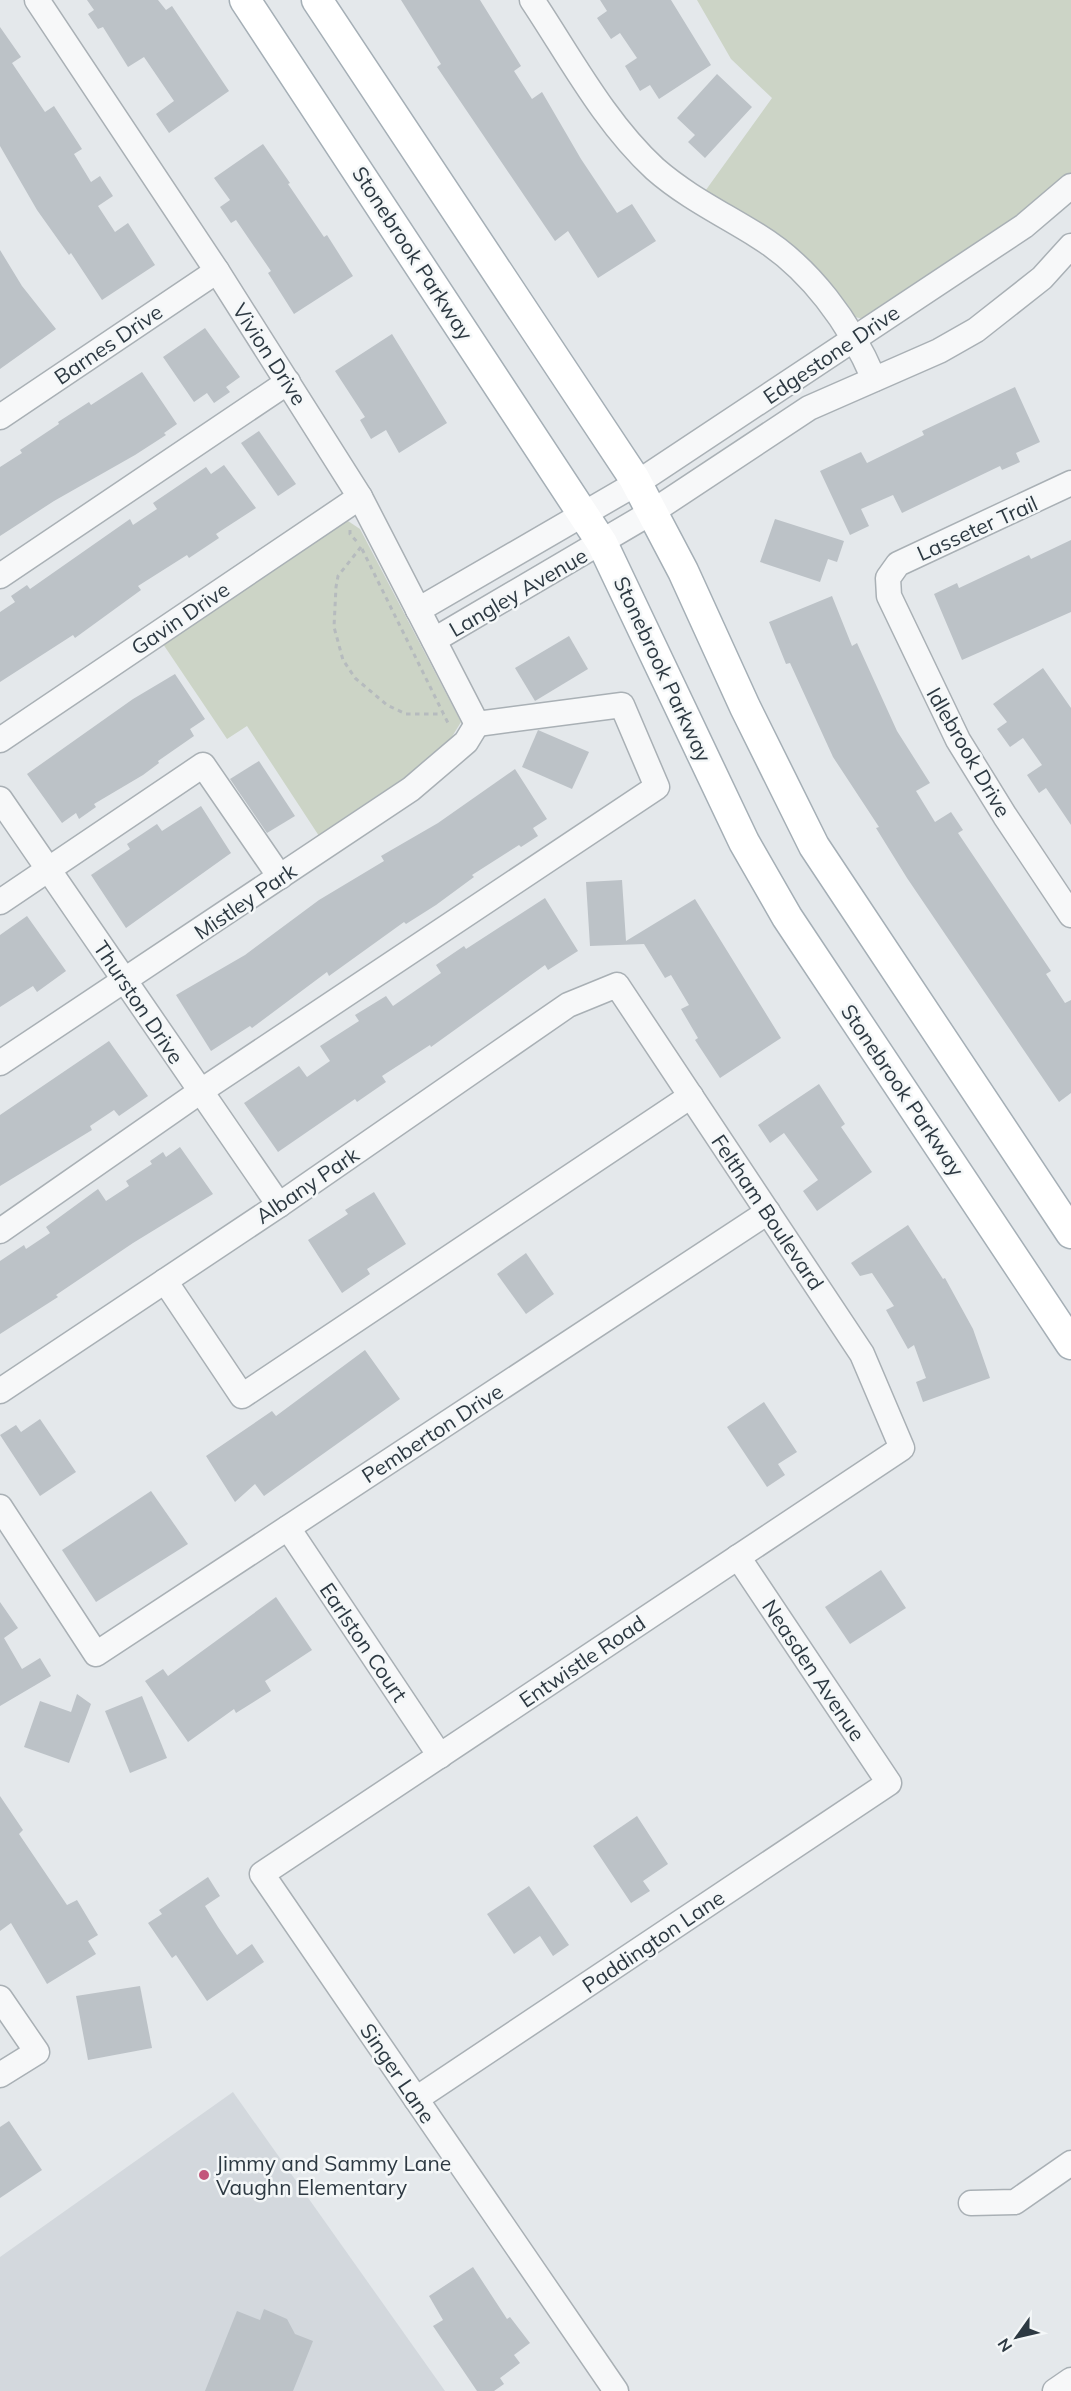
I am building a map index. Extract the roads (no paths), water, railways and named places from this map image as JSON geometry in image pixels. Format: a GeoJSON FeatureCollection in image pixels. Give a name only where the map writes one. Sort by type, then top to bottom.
{"type":"FeatureCollection","features":[{"type":"Feature","properties":{"kind":"main road","name":"Stonebrook Parkway"},"geometry":{"type":"LineString","coordinates":[[245,0],[603,543],[744,842],[787,917],[1071,1344]]}},
{"type":"Feature","properties":{"kind":"main road"},"geometry":{"type":"LineString","coordinates":[[317,0],[636,483],[683,571],[745,707],[814,846],[1071,1233]]}},
{"type":"Feature","properties":{"kind":"street","name":"Vivion Drive"},"geometry":{"type":"LineString","coordinates":[[38,0],[217,271],[360,497],[477,724]]}},
{"type":"Feature","properties":{"kind":"street"},"geometry":{"type":"LineString","coordinates":[[532,0],[606,112],[639,153],[684,192],[757,235],[788,258],[819,290],[854,339],[874,379]]}},
{"type":"Feature","properties":{"kind":"street","name":"Edgestone Drive"},"geometry":{"type":"LineString","coordinates":[[585,514],[636,483],[1024,226],[1071,186]]}},
{"type":"Feature","properties":{"kind":"street","name":"Edgestone Drive"},"geometry":{"type":"LineString","coordinates":[[603,543],[809,408],[939,351],[990,320],[1042,278],[1071,246]]}},
{"type":"Feature","properties":{"kind":"street","name":"Barnes Drive"},"geometry":{"type":"LineString","coordinates":[[0,417],[217,271]]}},
{"type":"Feature","properties":{"kind":"street"},"geometry":{"type":"LineString","coordinates":[[0,576],[288,382]]}},
{"type":"Feature","properties":{"kind":"street","name":"Lasseter Trail"},"geometry":{"type":"LineString","coordinates":[[888,578],[898,564],[1071,483]]}},
{"type":"Feature","properties":{"kind":"street","name":"Gavin Drive"},"geometry":{"type":"LineString","coordinates":[[0,740],[360,497]]}},
{"type":"Feature","properties":{"kind":"street","name":"Langley Avenue"},"geometry":{"type":"LineString","coordinates":[[418,609],[585,514]]}},
{"type":"Feature","properties":{"kind":"street","name":"Langley Avenue"},"geometry":{"type":"LineString","coordinates":[[434,640],[603,543]]}},
{"type":"Feature","properties":{"kind":"street","name":"Idlebrook Drive"},"geometry":{"type":"LineString","coordinates":[[888,578],[889,596],[954,733],[984,784],[1071,915]]}},
{"type":"Feature","properties":{"kind":"street"},"geometry":{"type":"LineString","coordinates":[[0,1231],[201,1091],[657,787],[622,705],[477,724]]}},
{"type":"Feature","properties":{"kind":"street","name":"Mistley Park"},"geometry":{"type":"LineString","coordinates":[[0,1064],[411,789],[466,742],[477,724]]}},
{"type":"Feature","properties":{"kind":"street"},"geometry":{"type":"LineString","coordinates":[[0,902],[203,765],[280,877]]}},
{"type":"Feature","properties":{"kind":"street","name":"Thurston Drive"},"geometry":{"type":"LineString","coordinates":[[0,799],[279,1205]]}},
{"type":"Feature","properties":{"kind":"street","name":"Feltham Boulevard"},"geometry":{"type":"LineString","coordinates":[[617,985],[862,1354],[902,1448]]}},
{"type":"Feature","properties":{"kind":"street","name":"Albany Park"},"geometry":{"type":"LineString","coordinates":[[0,1391],[279,1205],[568,1005],[617,985]]}},
{"type":"Feature","properties":{"kind":"street"},"geometry":{"type":"LineString","coordinates":[[165,1281],[242,1396],[691,1096]]}},
{"type":"Feature","properties":{"kind":"street","name":"Pemberton Drive"},"geometry":{"type":"LineString","coordinates":[[0,1507],[96,1654],[768,1212]]}},
{"type":"Feature","properties":{"kind":"street","name":"Entwistle Road"},"geometry":{"type":"LineString","coordinates":[[262,1874],[902,1448]]}},
{"type":"Feature","properties":{"kind":"street","name":"Earlston Court"},"geometry":{"type":"LineString","coordinates":[[288,1528],[440,1756]]}},
{"type":"Feature","properties":{"kind":"street","name":"Neasden Avenue"},"geometry":{"type":"LineString","coordinates":[[738,1557],[890,1784]]}},
{"type":"Feature","properties":{"kind":"street","name":"Paddington Lane"},"geometry":{"type":"LineString","coordinates":[[416,2100],[890,1784]]}},
{"type":"Feature","properties":{"kind":"street","name":"Singer Lane"},"geometry":{"type":"LineString","coordinates":[[262,1874],[615,2391]]}},
{"type":"Feature","properties":{"kind":"street"},"geometry":{"type":"LineString","coordinates":[[0,1998],[37,2052],[0,2075]]}},
{"type":"Feature","properties":{"kind":"street"},"geometry":{"type":"LineString","coordinates":[[971,2204],[1015,2202],[1071,2163]]}},
{"type":"Feature","properties":{"kind":"street"},"geometry":{"type":"LineString","coordinates":[[1055,2391],[1071,2380]]}},
{"type":"Feature","properties":{"kind":"place","name":"Jimmy and Sammy Lane Vaughn Elementary"},"geometry":{"type":"Point","coordinates":[204,2175]}}]}
